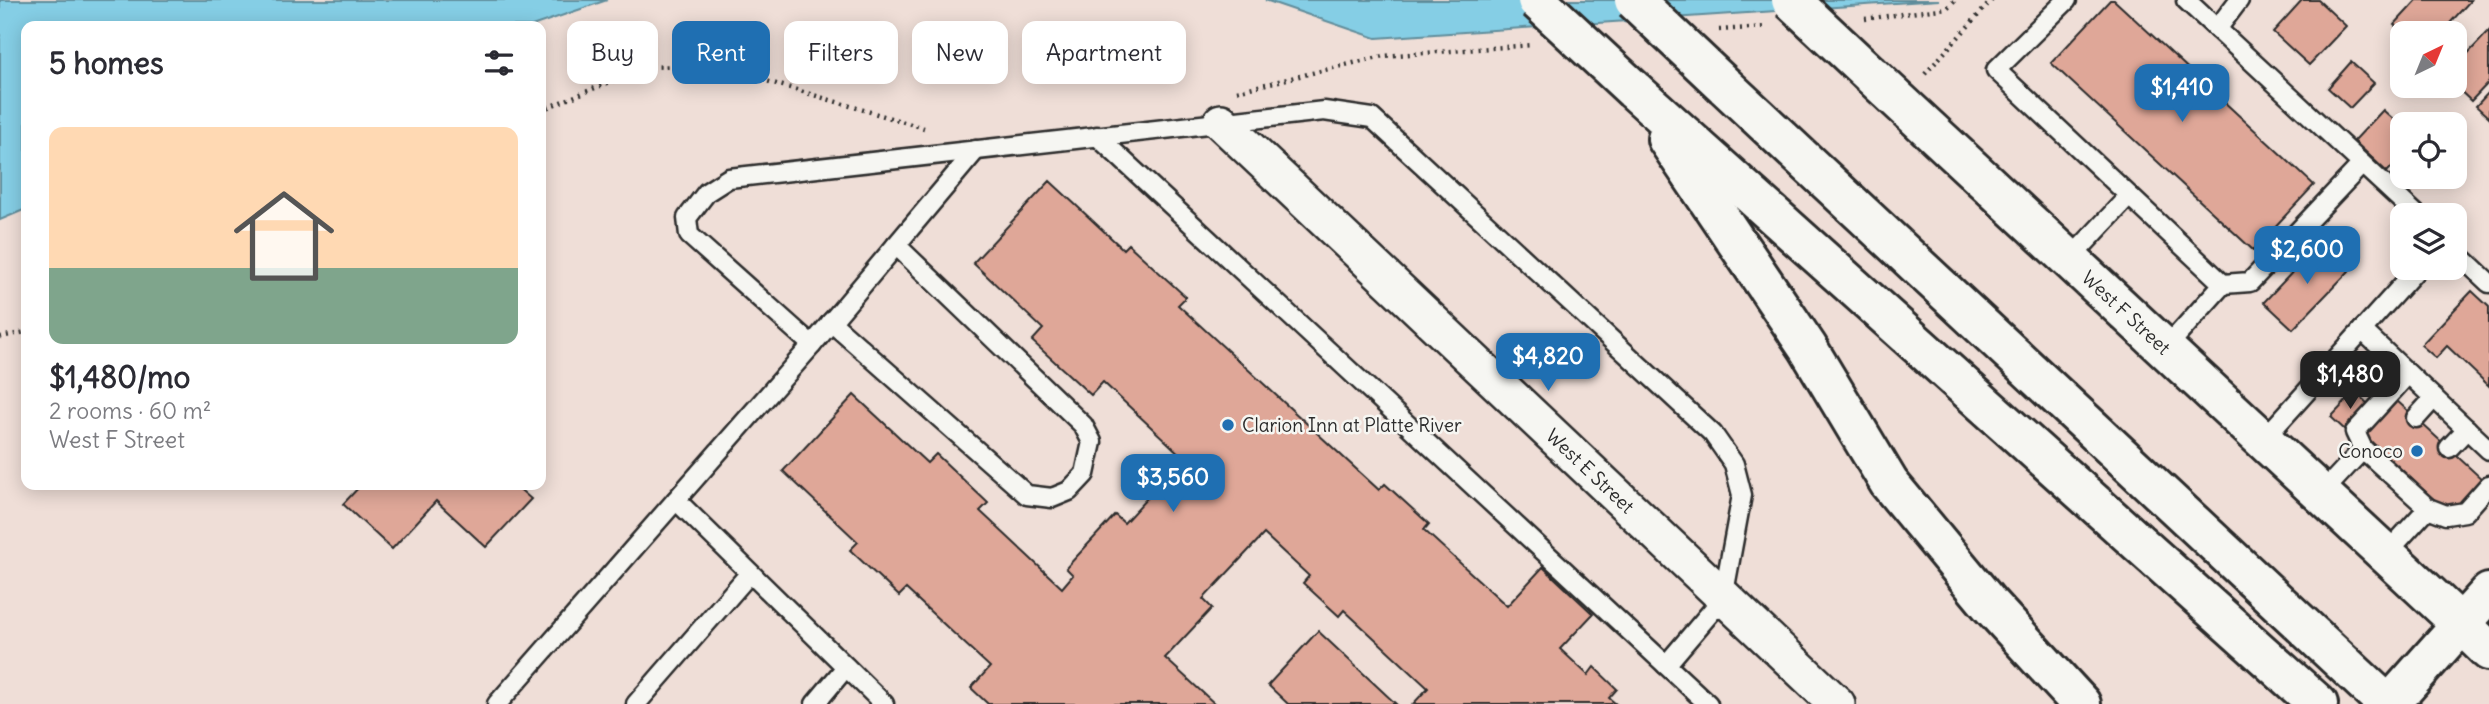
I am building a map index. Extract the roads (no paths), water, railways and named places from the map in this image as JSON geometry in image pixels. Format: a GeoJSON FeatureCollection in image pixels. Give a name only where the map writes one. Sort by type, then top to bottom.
{"type":"FeatureCollection","features":[{"type":"Feature","properties":{"kind":"main road"},"geometry":{"type":"LineString","coordinates":[[1537,0],[2318,704]]}},
{"type":"Feature","properties":{"kind":"main road"},"geometry":{"type":"LineString","coordinates":[[1634,0],[2388,704],[2489,593]]}},
{"type":"Feature","properties":{"kind":"main road","name":"West F Street"},"geometry":{"type":"LineString","coordinates":[[1779,13],[1870,74],[2489,651]]}},
{"type":"Feature","properties":{"kind":"main road"},"geometry":{"type":"LineString","coordinates":[[1634,90],[1808,348],[1889,483],[1990,605],[2081,704]]}},
{"type":"Feature","properties":{"kind":"street","name":"West E Street"},"geometry":{"type":"LineString","coordinates":[[1225,108],[1723,598],[1837,704]]}},
{"type":"Feature","properties":{"kind":"lane"},"geometry":{"type":"LineString","coordinates":[[2067,0],[1996,71],[2223,284]]}},
{"type":"Feature","properties":{"kind":"lane"},"geometry":{"type":"LineString","coordinates":[[2186,0],[2404,203]]}},
{"type":"Feature","properties":{"kind":"lane"},"geometry":{"type":"LineString","coordinates":[[2217,29],[2239,0]]}},
{"type":"Feature","properties":{"kind":"lane"},"geometry":{"type":"LineString","coordinates":[[812,345],[689,236],[687,218],[707,192],[729,178],[1097,136],[1225,108],[1324,111],[1372,118],[1713,433],[1734,464],[1742,495],[1723,598],[1666,665]]}},
{"type":"Feature","properties":{"kind":"lane"},"geometry":{"type":"LineString","coordinates":[[1097,136],[1708,704]]}},
{"type":"Feature","properties":{"kind":"lane"},"geometry":{"type":"LineString","coordinates":[[497,704],[812,345],[976,150]]}},
{"type":"Feature","properties":{"kind":"lane"},"geometry":{"type":"LineString","coordinates":[[2165,349],[2223,284],[2250,282],[2362,164]]}},
{"type":"Feature","properties":{"kind":"lane"},"geometry":{"type":"LineString","coordinates":[[2068,260],[2129,196]]}},
{"type":"Feature","properties":{"kind":"lane"},"geometry":{"type":"LineString","coordinates":[[831,322],[1027,495],[1052,498],[1069,491],[1086,474],[1092,442],[1083,425],[896,245]]}},
{"type":"Feature","properties":{"kind":"lane"},"geometry":{"type":"LineString","coordinates":[[2467,262],[2489,283]]}},
{"type":"Feature","properties":{"kind":"lane"},"geometry":{"type":"LineString","coordinates":[[2263,440],[2407,280]]}},
{"type":"Feature","properties":{"kind":"lane"},"geometry":{"type":"LineString","coordinates":[[2362,330],[2489,450]]}},
{"type":"Feature","properties":{"kind":"lane"},"geometry":{"type":"LineString","coordinates":[[2407,374],[2355,432],[2363,449],[2381,458],[2413,488],[2428,508],[2446,514],[2465,512],[2489,485]]}},
{"type":"Feature","properties":{"kind":"lane"},"geometry":{"type":"LineString","coordinates":[[2416,418],[2434,398]]}},
{"type":"Feature","properties":{"kind":"lane"},"geometry":{"type":"LineString","coordinates":[[2449,448],[2466,429]]}},
{"type":"Feature","properties":{"kind":"lane"},"geometry":{"type":"LineString","coordinates":[[2321,494],[2363,449]]}},
{"type":"Feature","properties":{"kind":"lane"},"geometry":{"type":"LineString","coordinates":[[676,500],[884,704]]}},
{"type":"Feature","properties":{"kind":"lane"},"geometry":{"type":"LineString","coordinates":[[2386,554],[2428,508]]}},
{"type":"Feature","properties":{"kind":"lane"},"geometry":{"type":"LineString","coordinates":[[635,704],[750,573]]}},
{"type":"Feature","properties":{"kind":"lane"},"geometry":{"type":"LineString","coordinates":[[815,704],[846,667]]}},
{"type":"Feature","properties":{"kind":"water"},"geometry":{"type":"Polygon","coordinates":[[[0,0],[607,0],[546,21],[21,21],[21,211],[0,220],[0,0]]]}},
{"type":"Feature","properties":{"kind":"water"},"geometry":{"type":"Polygon","coordinates":[[[1265,0],[1939,0],[1376,38],[1265,0]]]}},
{"type":"Feature","properties":{"kind":"place","name":"Clarion Inn at Platte River"},"geometry":{"type":"Point","coordinates":[1228,425]}},
{"type":"Feature","properties":{"kind":"place","name":"Conoco"},"geometry":{"type":"Point","coordinates":[2417,451]}}]}
